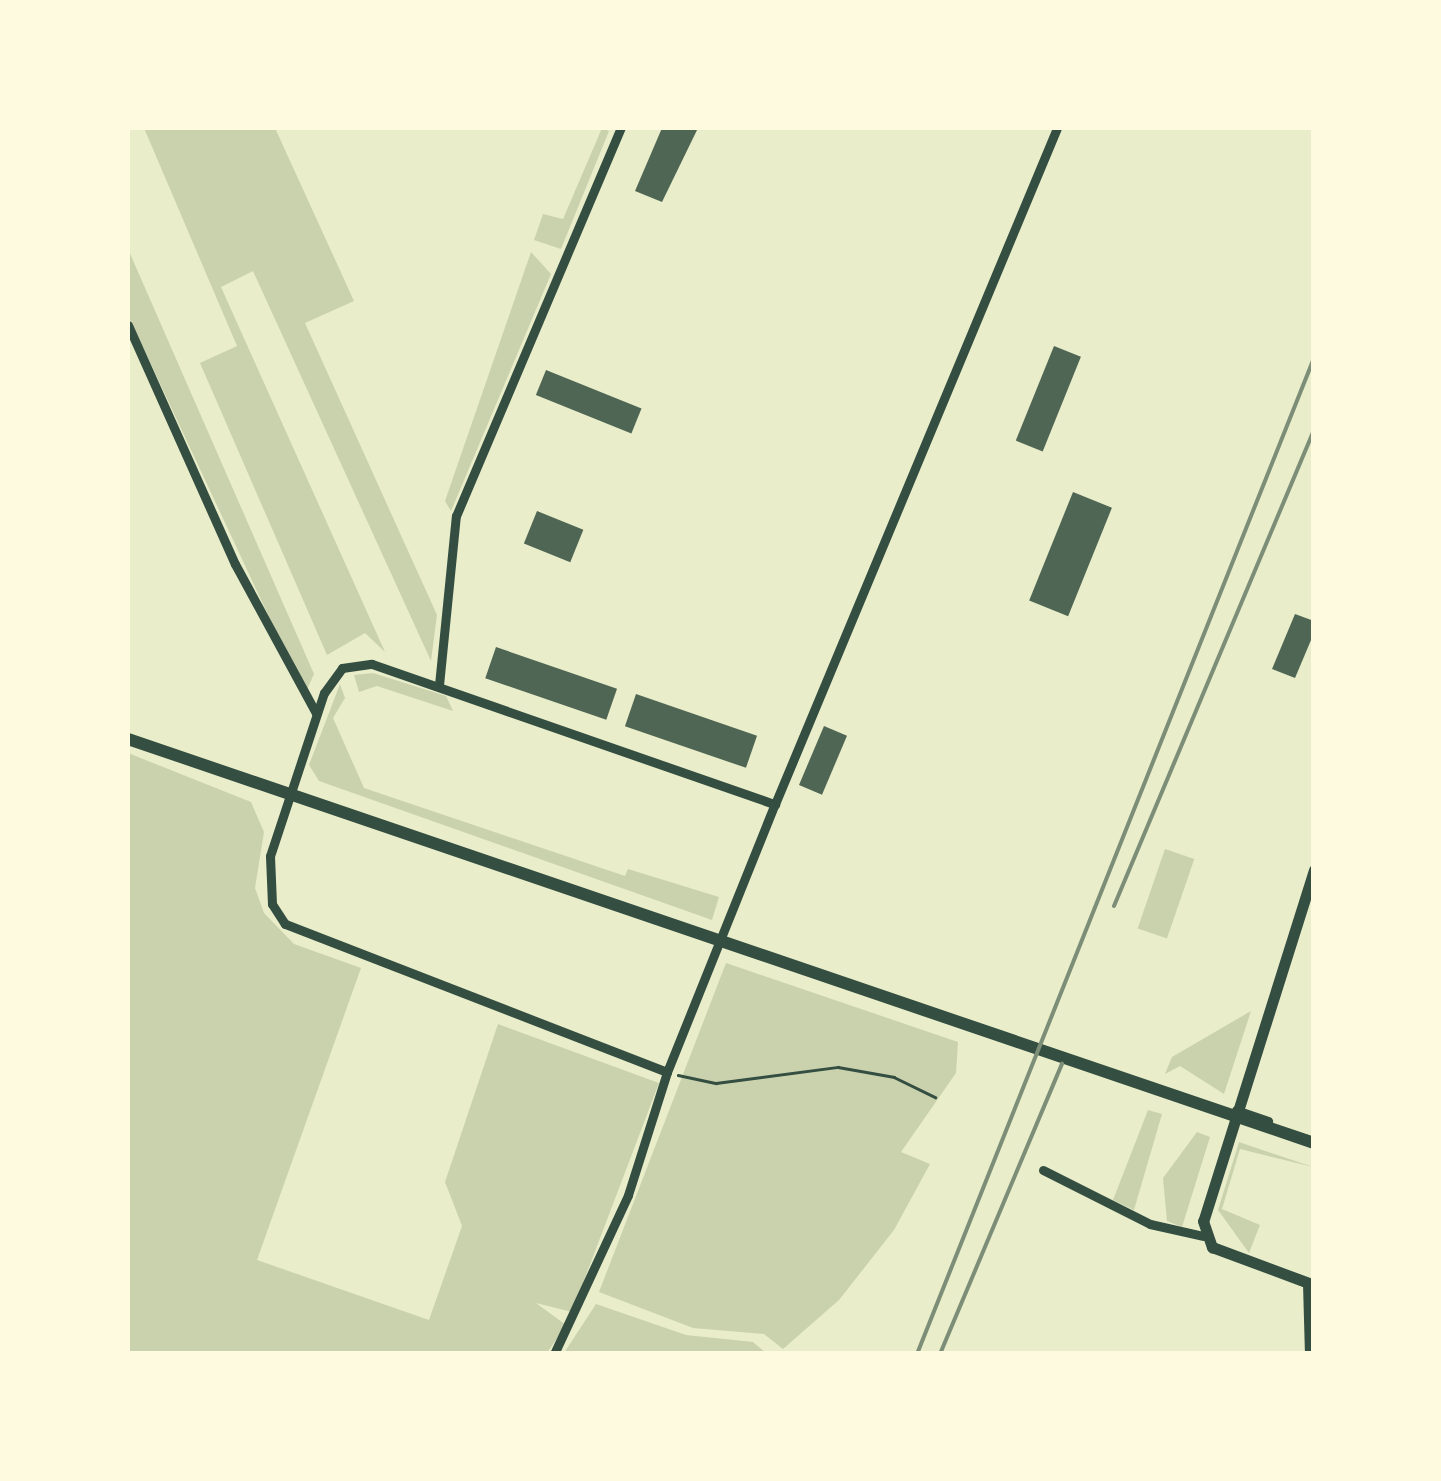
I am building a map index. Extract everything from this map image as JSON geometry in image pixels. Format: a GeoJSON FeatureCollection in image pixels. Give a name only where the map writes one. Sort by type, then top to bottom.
{"type":"FeatureCollection","features":[{"type":"Feature","properties":{"kind":"main road"},"geometry":{"type":"LineString","coordinates":[[128,738],[1314,1140]]}},
{"type":"Feature","properties":{"kind":"street"},"geometry":{"type":"LineString","coordinates":[[439,685],[456,516],[620,128]]}},
{"type":"Feature","properties":{"kind":"street"},"geometry":{"type":"LineString","coordinates":[[554,1354],[622,1212],[667,1072],[713,956],[1057,128]]}},
{"type":"Feature","properties":{"kind":"street"},"geometry":{"type":"LineString","coordinates":[[128,326],[235,564],[316,713]]}},
{"type":"Feature","properties":{"kind":"street"},"geometry":{"type":"LineString","coordinates":[[667,1072],[286,924],[266,878],[288,793],[316,713],[334,675],[351,665],[439,685],[775,804]]}},
{"type":"Feature","properties":{"kind":"street"},"geometry":{"type":"LineString","coordinates":[[1203,1236],[1236,1110],[1314,870]]}},
{"type":"Feature","properties":{"kind":"street"},"geometry":{"type":"LineString","coordinates":[[1236,1110],[1314,1140]]}},
{"type":"Feature","properties":{"kind":"street"},"geometry":{"type":"LineString","coordinates":[[1043,1170],[1150,1224],[1203,1236],[1310,1284],[1309,1354]]}},
{"type":"Feature","properties":{"kind":"path"},"geometry":{"type":"LineString","coordinates":[[667,1072],[716,1083],[838,1067],[894,1077],[935,1097]]}},
{"type":"Feature","properties":{"kind":"green space"},"geometry":{"type":"Polygon","coordinates":[[[144,128],[275,128],[354,301],[305,323],[437,615],[431,661],[253,271],[221,287],[385,652],[365,633],[327,655],[200,363],[237,346],[144,128]]]}},
{"type":"Feature","properties":{"kind":"green space"},"geometry":{"type":"Polygon","coordinates":[[[602,128],[609,131],[561,249],[534,240],[543,214],[563,219],[602,128]]]}},
{"type":"Feature","properties":{"kind":"green space"},"geometry":{"type":"Polygon","coordinates":[[[128,249],[314,674],[305,694],[128,315],[128,249]]]}},
{"type":"Feature","properties":{"kind":"green space"},"geometry":{"type":"Polygon","coordinates":[[[531,252],[551,274],[451,511],[445,501],[531,252]]]}},
{"type":"Feature","properties":{"kind":"green space"},"geometry":{"type":"Polygon","coordinates":[[[373,673],[446,696],[453,711],[377,686],[359,692],[354,675],[373,673]]]}},
{"type":"Feature","properties":{"kind":"green space"},"geometry":{"type":"Polygon","coordinates":[[[340,684],[345,698],[333,718],[364,788],[625,876],[628,869],[719,897],[712,920],[319,781],[309,765],[340,684]]]}},
{"type":"Feature","properties":{"kind":"green space"},"geometry":{"type":"Polygon","coordinates":[[[128,753],[251,802],[264,832],[255,888],[264,913],[294,944],[361,968],[257,1260],[429,1320],[462,1226],[445,1182],[498,1024],[659,1083],[572,1312],[536,1303],[566,1325],[547,1353],[128,1354],[128,753]]]}},
{"type":"Feature","properties":{"kind":"green space"},"geometry":{"type":"Polygon","coordinates":[[[1165,849],[1194,859],[1167,939],[1138,928],[1165,849]]]}},
{"type":"Feature","properties":{"kind":"green space"},"geometry":{"type":"Polygon","coordinates":[[[726,963],[958,1042],[956,1073],[901,1152],[930,1164],[894,1230],[839,1300],[783,1349],[764,1334],[693,1328],[599,1292],[726,963]]]}},
{"type":"Feature","properties":{"kind":"green space"},"geometry":{"type":"Polygon","coordinates":[[[1251,1011],[1224,1094],[1180,1066],[1165,1074],[1172,1057],[1251,1011]]]}},
{"type":"Feature","properties":{"kind":"green space"},"geometry":{"type":"Polygon","coordinates":[[[1148,1110],[1162,1114],[1134,1210],[1113,1200],[1148,1110]]]}},
{"type":"Feature","properties":{"kind":"green space"},"geometry":{"type":"Polygon","coordinates":[[[1197,1132],[1210,1137],[1182,1227],[1167,1221],[1163,1178],[1197,1132]]]}},
{"type":"Feature","properties":{"kind":"green space"},"geometry":{"type":"Polygon","coordinates":[[[1239,1142],[1313,1167],[1240,1149],[1222,1209],[1260,1225],[1249,1253],[1218,1210],[1239,1142]]]}},
{"type":"Feature","properties":{"kind":"green space"},"geometry":{"type":"Polygon","coordinates":[[[596,1304],[686,1335],[753,1342],[766,1353],[564,1353],[596,1304]]]}},
{"type":"Feature","properties":{"kind":"building"},"geometry":{"type":"Polygon","coordinates":[[[662,128],[698,128],[662,202],[635,191],[662,128]]]}},
{"type":"Feature","properties":{"kind":"building"},"geometry":{"type":"Polygon","coordinates":[[[1054,346],[1081,357],[1043,451],[1016,441],[1054,346]]]}},
{"type":"Feature","properties":{"kind":"building"},"geometry":{"type":"Polygon","coordinates":[[[546,370],[641,409],[631,434],[536,395],[546,370]]]}},
{"type":"Feature","properties":{"kind":"building"},"geometry":{"type":"Polygon","coordinates":[[[1073,492],[1112,508],[1068,616],[1029,600],[1073,492]]]}},
{"type":"Feature","properties":{"kind":"building"},"geometry":{"type":"Polygon","coordinates":[[[537,511],[583,530],[570,562],[524,543],[537,511]]]}},
{"type":"Feature","properties":{"kind":"building"},"geometry":{"type":"Polygon","coordinates":[[[1295,614],[1314,621],[1314,633],[1295,678],[1272,669],[1295,614]]]}},
{"type":"Feature","properties":{"kind":"building"},"geometry":{"type":"Polygon","coordinates":[[[496,647],[617,689],[606,720],[485,678],[496,647]]]}},
{"type":"Feature","properties":{"kind":"building"},"geometry":{"type":"Polygon","coordinates":[[[636,694],[757,736],[746,768],[625,726],[636,694]]]}},
{"type":"Feature","properties":{"kind":"building"},"geometry":{"type":"Polygon","coordinates":[[[824,726],[847,736],[822,795],[799,785],[824,726]]]}},
{"type":"Feature","properties":{"kind":"railway"},"geometry":{"type":"LineString","coordinates":[[917,1354],[1314,358]]}},
{"type":"Feature","properties":{"kind":"railway"},"geometry":{"type":"LineString","coordinates":[[1114,906],[1314,430]]}},
{"type":"Feature","properties":{"kind":"railway"},"geometry":{"type":"LineString","coordinates":[[940,1354],[1062,1064]]}}]}
